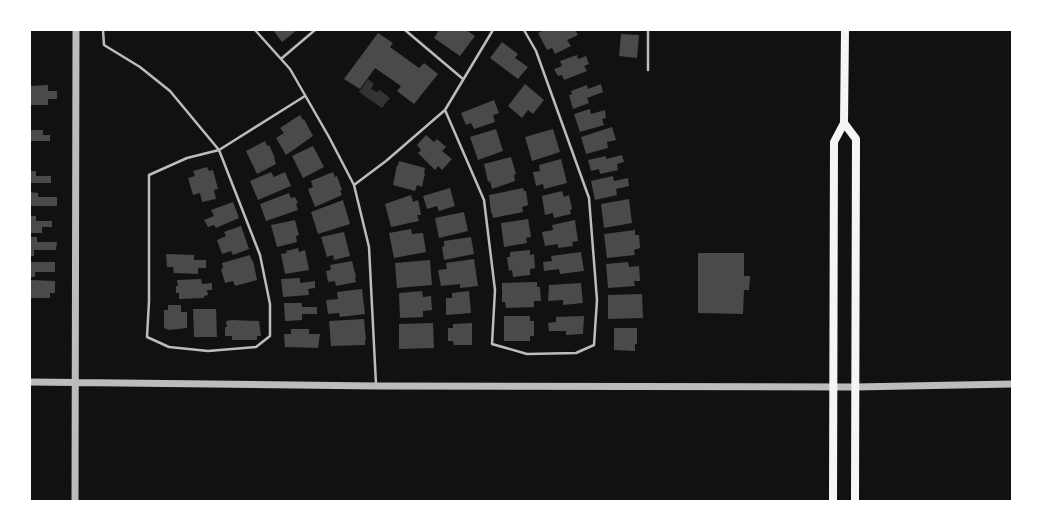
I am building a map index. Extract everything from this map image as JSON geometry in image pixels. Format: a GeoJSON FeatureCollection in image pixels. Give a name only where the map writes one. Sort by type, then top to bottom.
{"type":"FeatureCollection","features":[{"type":"Feature","properties":{"kind":"main road"},"geometry":{"type":"LineString","coordinates":[[833,501],[834,142],[844,124],[845,30]]}},
{"type":"Feature","properties":{"kind":"main road"},"geometry":{"type":"LineString","coordinates":[[844,124],[856,139],[855,501]]}},
{"type":"Feature","properties":{"kind":"street"},"geometry":{"type":"LineString","coordinates":[[74,501],[76,30]]}},
{"type":"Feature","properties":{"kind":"street"},"geometry":{"type":"LineString","coordinates":[[30,382],[376,386],[833,387],[1012,384]]}},
{"type":"Feature","properties":{"kind":"lane"},"geometry":{"type":"LineString","coordinates":[[103,30],[104,45],[140,67],[170,91],[219,150],[260,255],[270,304],[270,336],[256,347],[208,350],[169,347],[147,337],[149,302],[149,175],[187,158],[219,150],[306,96]]}},
{"type":"Feature","properties":{"kind":"lane"},"geometry":{"type":"LineString","coordinates":[[255,30],[290,69],[354,186],[369,247],[376,386]]}},
{"type":"Feature","properties":{"kind":"lane"},"geometry":{"type":"LineString","coordinates":[[281,58],[315,30]]}},
{"type":"Feature","properties":{"kind":"lane"},"geometry":{"type":"LineString","coordinates":[[405,30],[464,79]]}},
{"type":"Feature","properties":{"kind":"lane"},"geometry":{"type":"LineString","coordinates":[[354,186],[445,110],[493,30]]}},
{"type":"Feature","properties":{"kind":"lane"},"geometry":{"type":"LineString","coordinates":[[445,110],[484,200],[495,290],[492,344],[527,354],[576,353],[594,345],[597,300],[589,198],[536,51],[524,30]]}},
{"type":"Feature","properties":{"kind":"lane"},"geometry":{"type":"LineString","coordinates":[[648,30],[648,70]]}},
{"type":"Feature","properties":{"kind":"shaded area"},"geometry":{"type":"Polygon","coordinates":[[[368,79],[374,84],[371,89],[377,92],[380,90],[390,98],[382,108],[359,92],[368,79]]]}},
{"type":"Feature","properties":{"kind":"building"},"geometry":{"type":"Polygon","coordinates":[[[273,30],[297,30],[282,42],[273,30]]]}},
{"type":"Feature","properties":{"kind":"building"},"geometry":{"type":"Polygon","coordinates":[[[439,30],[466,30],[475,36],[460,56],[434,38],[439,30]]]}},
{"type":"Feature","properties":{"kind":"building"},"geometry":{"type":"Polygon","coordinates":[[[544,30],[575,30],[578,35],[567,40],[571,46],[555,54],[552,48],[547,50],[538,33],[544,30]]]}},
{"type":"Feature","properties":{"kind":"building"},"geometry":{"type":"Polygon","coordinates":[[[378,33],[393,43],[390,47],[419,68],[424,63],[438,74],[414,104],[397,91],[401,86],[375,68],[360,89],[344,79],[378,33]]]}},
{"type":"Feature","properties":{"kind":"building"},"geometry":{"type":"Polygon","coordinates":[[[621,34],[639,35],[637,58],[619,56],[621,34]]]}},
{"type":"Feature","properties":{"kind":"building"},"geometry":{"type":"Polygon","coordinates":[[[502,42],[518,54],[515,58],[528,67],[518,79],[490,58],[502,42]]]}},
{"type":"Feature","properties":{"kind":"building"},"geometry":{"type":"Polygon","coordinates":[[[577,55],[578,59],[586,56],[589,64],[584,66],[587,71],[564,80],[562,75],[558,76],[554,69],[562,66],[560,61],[577,55]]]}},
{"type":"Feature","properties":{"kind":"building"},"geometry":{"type":"Polygon","coordinates":[[[525,84],[544,100],[533,114],[528,110],[522,118],[508,106],[525,84]]]}},
{"type":"Feature","properties":{"kind":"building"},"geometry":{"type":"Polygon","coordinates":[[[601,84],[603,92],[587,98],[589,103],[573,109],[569,95],[572,94],[571,91],[587,85],[588,89],[601,84]]]}},
{"type":"Feature","properties":{"kind":"building"},"geometry":{"type":"Polygon","coordinates":[[[48,85],[48,91],[57,91],[57,99],[48,99],[48,105],[30,105],[30,86],[48,85]]]}},
{"type":"Feature","properties":{"kind":"building"},"geometry":{"type":"Polygon","coordinates":[[[494,100],[499,113],[493,115],[495,122],[474,129],[471,123],[466,125],[461,113],[494,100]]]}},
{"type":"Feature","properties":{"kind":"building"},"geometry":{"type":"Polygon","coordinates":[[[590,109],[591,114],[605,110],[606,118],[602,119],[604,125],[580,132],[574,114],[590,109]]]}},
{"type":"Feature","properties":{"kind":"building"},"geometry":{"type":"Polygon","coordinates":[[[300,115],[313,136],[286,155],[276,138],[284,133],[280,128],[300,115]]]}},
{"type":"Feature","properties":{"kind":"building"},"geometry":{"type":"Polygon","coordinates":[[[612,127],[616,140],[607,142],[608,148],[586,154],[581,137],[612,127]]]}},
{"type":"Feature","properties":{"kind":"building"},"geometry":{"type":"Polygon","coordinates":[[[496,129],[503,151],[478,160],[470,137],[496,129]]]}},
{"type":"Feature","properties":{"kind":"building"},"geometry":{"type":"Polygon","coordinates":[[[553,129],[560,152],[532,161],[525,137],[553,129]]]}},
{"type":"Feature","properties":{"kind":"building"},"geometry":{"type":"Polygon","coordinates":[[[30,130],[43,130],[43,135],[50,135],[50,141],[30,141],[30,130]]]}},
{"type":"Feature","properties":{"kind":"building"},"geometry":{"type":"Polygon","coordinates":[[[426,135],[434,142],[437,139],[446,147],[442,151],[452,159],[442,170],[438,166],[435,170],[418,153],[421,150],[417,145],[426,135]]]}},
{"type":"Feature","properties":{"kind":"building"},"geometry":{"type":"Polygon","coordinates":[[[265,141],[267,146],[269,145],[276,164],[257,174],[246,151],[265,141]]]}},
{"type":"Feature","properties":{"kind":"building"},"geometry":{"type":"Polygon","coordinates":[[[313,146],[324,167],[303,178],[292,156],[313,146]]]}},
{"type":"Feature","properties":{"kind":"building"},"geometry":{"type":"Polygon","coordinates":[[[622,155],[624,162],[617,164],[618,170],[600,174],[599,169],[591,171],[588,160],[606,156],[606,159],[622,155]]]}},
{"type":"Feature","properties":{"kind":"building"},"geometry":{"type":"Polygon","coordinates":[[[511,157],[516,174],[514,175],[515,181],[492,189],[490,181],[488,182],[484,164],[511,157]]]}},
{"type":"Feature","properties":{"kind":"building"},"geometry":{"type":"Polygon","coordinates":[[[561,159],[567,183],[544,189],[543,184],[536,186],[533,172],[540,171],[539,165],[561,159]]]}},
{"type":"Feature","properties":{"kind":"building"},"geometry":{"type":"Polygon","coordinates":[[[399,161],[425,168],[422,187],[417,185],[415,191],[393,185],[399,161]]]}},
{"type":"Feature","properties":{"kind":"building"},"geometry":{"type":"Polygon","coordinates":[[[207,167],[209,171],[213,170],[218,189],[214,190],[216,199],[202,202],[200,193],[193,195],[188,178],[195,176],[193,171],[207,167]]]}},
{"type":"Feature","properties":{"kind":"building"},"geometry":{"type":"Polygon","coordinates":[[[30,171],[36,171],[36,176],[51,176],[51,183],[30,183],[30,171]]]}},
{"type":"Feature","properties":{"kind":"building"},"geometry":{"type":"Polygon","coordinates":[[[271,172],[274,177],[285,172],[291,186],[258,200],[250,181],[271,172]]]}},
{"type":"Feature","properties":{"kind":"building"},"geometry":{"type":"Polygon","coordinates":[[[333,172],[335,177],[337,176],[342,195],[315,207],[308,189],[313,187],[311,181],[333,172]]]}},
{"type":"Feature","properties":{"kind":"building"},"geometry":{"type":"Polygon","coordinates":[[[613,176],[614,181],[628,178],[629,186],[616,189],[617,195],[595,200],[591,181],[613,176]]]}},
{"type":"Feature","properties":{"kind":"building"},"geometry":{"type":"Polygon","coordinates":[[[450,188],[455,206],[439,211],[437,206],[427,209],[423,196],[450,188]]]}},
{"type":"Feature","properties":{"kind":"building"},"geometry":{"type":"Polygon","coordinates":[[[523,188],[526,191],[528,205],[522,207],[523,212],[493,218],[489,195],[523,188]]]}},
{"type":"Feature","properties":{"kind":"building"},"geometry":{"type":"Polygon","coordinates":[[[562,191],[564,197],[569,195],[572,209],[570,210],[571,214],[554,218],[553,213],[545,215],[542,196],[562,191]]]}},
{"type":"Feature","properties":{"kind":"building"},"geometry":{"type":"Polygon","coordinates":[[[30,192],[38,193],[38,197],[57,197],[57,206],[30,206],[30,192]]]}},
{"type":"Feature","properties":{"kind":"building"},"geometry":{"type":"Polygon","coordinates":[[[289,193],[291,198],[295,197],[298,203],[296,204],[298,210],[266,221],[260,204],[289,193]]]}},
{"type":"Feature","properties":{"kind":"building"},"geometry":{"type":"Polygon","coordinates":[[[411,195],[413,202],[418,200],[421,215],[417,215],[419,221],[391,227],[385,204],[411,195]]]}},
{"type":"Feature","properties":{"kind":"building"},"geometry":{"type":"Polygon","coordinates":[[[629,199],[632,223],[604,228],[601,204],[629,199]]]}},
{"type":"Feature","properties":{"kind":"building"},"geometry":{"type":"Polygon","coordinates":[[[343,200],[350,224],[318,234],[311,212],[343,200]]]}},
{"type":"Feature","properties":{"kind":"building"},"geometry":{"type":"Polygon","coordinates":[[[233,202],[239,218],[216,228],[214,225],[208,227],[204,220],[214,216],[211,210],[233,202]]]}},
{"type":"Feature","properties":{"kind":"building"},"geometry":{"type":"Polygon","coordinates":[[[464,212],[468,231],[439,238],[435,218],[464,212]]]}},
{"type":"Feature","properties":{"kind":"building"},"geometry":{"type":"Polygon","coordinates":[[[30,216],[36,216],[36,221],[52,221],[52,227],[42,227],[42,233],[30,233],[30,216]]]}},
{"type":"Feature","properties":{"kind":"building"},"geometry":{"type":"Polygon","coordinates":[[[528,219],[531,237],[526,238],[527,243],[504,247],[501,223],[528,219]]]}},
{"type":"Feature","properties":{"kind":"building"},"geometry":{"type":"Polygon","coordinates":[[[295,220],[299,235],[296,236],[297,242],[277,247],[271,225],[295,220]]]}},
{"type":"Feature","properties":{"kind":"building"},"geometry":{"type":"Polygon","coordinates":[[[575,220],[578,241],[572,242],[573,246],[558,248],[558,244],[545,246],[542,232],[553,230],[552,225],[575,220]]]}},
{"type":"Feature","properties":{"kind":"building"},"geometry":{"type":"Polygon","coordinates":[[[241,226],[249,249],[233,255],[231,251],[222,254],[217,240],[226,236],[224,232],[241,226]]]}},
{"type":"Feature","properties":{"kind":"building"},"geometry":{"type":"Polygon","coordinates":[[[411,229],[412,234],[423,233],[426,252],[394,258],[389,233],[411,229]]]}},
{"type":"Feature","properties":{"kind":"building"},"geometry":{"type":"Polygon","coordinates":[[[635,230],[635,235],[639,235],[640,248],[634,250],[635,255],[607,258],[604,234],[635,230]]]}},
{"type":"Feature","properties":{"kind":"building"},"geometry":{"type":"Polygon","coordinates":[[[344,232],[350,256],[334,260],[333,255],[327,257],[321,237],[344,232]]]}},
{"type":"Feature","properties":{"kind":"building"},"geometry":{"type":"Polygon","coordinates":[[[30,237],[37,237],[37,242],[57,242],[56,250],[34,250],[34,256],[30,256],[30,237]]]}},
{"type":"Feature","properties":{"kind":"building"},"geometry":{"type":"Polygon","coordinates":[[[471,237],[474,254],[444,260],[442,247],[444,246],[444,241],[471,237]]]}},
{"type":"Feature","properties":{"kind":"building"},"geometry":{"type":"Polygon","coordinates":[[[298,248],[299,252],[305,250],[309,270],[285,274],[281,254],[298,248]]]}},
{"type":"Feature","properties":{"kind":"building"},"geometry":{"type":"Polygon","coordinates":[[[530,250],[530,255],[534,254],[535,268],[530,269],[530,275],[513,277],[512,270],[509,271],[507,257],[510,257],[510,252],[530,250]]]}},
{"type":"Feature","properties":{"kind":"building"},"geometry":{"type":"Polygon","coordinates":[[[581,252],[584,271],[560,274],[559,269],[544,271],[543,262],[552,261],[551,256],[581,252]]]}},
{"type":"Feature","properties":{"kind":"building"},"geometry":{"type":"Polygon","coordinates":[[[698,253],[744,253],[744,276],[750,276],[749,290],[744,290],[743,314],[698,313],[698,253]]]}},
{"type":"Feature","properties":{"kind":"building"},"geometry":{"type":"Polygon","coordinates":[[[166,254],[194,255],[194,260],[206,260],[206,268],[198,268],[198,274],[174,273],[173,267],[167,267],[166,254]]]}},
{"type":"Feature","properties":{"kind":"building"},"geometry":{"type":"Polygon","coordinates":[[[250,255],[253,260],[257,280],[235,286],[233,281],[225,283],[221,269],[223,268],[222,263],[250,255]]]}},
{"type":"Feature","properties":{"kind":"building"},"geometry":{"type":"Polygon","coordinates":[[[474,259],[478,286],[460,288],[460,284],[441,286],[438,270],[447,269],[446,263],[474,259]]]}},
{"type":"Feature","properties":{"kind":"building"},"geometry":{"type":"Polygon","coordinates":[[[430,260],[432,285],[397,288],[395,263],[430,260]]]}},
{"type":"Feature","properties":{"kind":"building"},"geometry":{"type":"Polygon","coordinates":[[[352,261],[356,282],[336,286],[335,281],[328,282],[326,271],[331,270],[330,265],[352,261]]]}},
{"type":"Feature","properties":{"kind":"building"},"geometry":{"type":"Polygon","coordinates":[[[30,262],[55,262],[55,272],[35,272],[35,277],[30,277],[30,262]]]}},
{"type":"Feature","properties":{"kind":"building"},"geometry":{"type":"Polygon","coordinates":[[[628,262],[629,267],[639,266],[640,281],[634,281],[635,286],[608,288],[606,264],[628,262]]]}},
{"type":"Feature","properties":{"kind":"building"},"geometry":{"type":"Polygon","coordinates":[[[300,278],[300,283],[315,281],[315,288],[308,289],[309,295],[283,297],[281,279],[300,278]]]}},
{"type":"Feature","properties":{"kind":"building"},"geometry":{"type":"Polygon","coordinates":[[[201,279],[202,284],[212,283],[212,290],[207,290],[208,295],[204,296],[204,298],[179,299],[179,293],[176,293],[177,280],[201,279]]]}},
{"type":"Feature","properties":{"kind":"building"},"geometry":{"type":"Polygon","coordinates":[[[30,280],[55,281],[55,293],[50,293],[50,298],[30,298],[30,280]]]}},
{"type":"Feature","properties":{"kind":"building"},"geometry":{"type":"Polygon","coordinates":[[[537,282],[537,287],[540,287],[541,301],[534,301],[534,307],[506,308],[505,302],[502,302],[502,283],[537,282]]]}},
{"type":"Feature","properties":{"kind":"building"},"geometry":{"type":"Polygon","coordinates":[[[581,283],[583,303],[563,305],[563,300],[548,301],[549,285],[581,283]]]}},
{"type":"Feature","properties":{"kind":"building"},"geometry":{"type":"Polygon","coordinates":[[[362,289],[365,314],[340,317],[339,313],[328,314],[326,300],[338,299],[337,292],[362,289]]]}},
{"type":"Feature","properties":{"kind":"building"},"geometry":{"type":"Polygon","coordinates":[[[422,291],[423,297],[431,296],[432,310],[423,311],[423,317],[400,318],[399,293],[422,291]]]}},
{"type":"Feature","properties":{"kind":"building"},"geometry":{"type":"Polygon","coordinates":[[[469,291],[471,313],[446,315],[446,298],[452,298],[452,293],[469,291]]]}},
{"type":"Feature","properties":{"kind":"building"},"geometry":{"type":"Polygon","coordinates":[[[642,294],[643,318],[608,319],[608,295],[642,294]]]}},
{"type":"Feature","properties":{"kind":"building"},"geometry":{"type":"Polygon","coordinates":[[[284,303],[302,303],[302,307],[317,307],[317,314],[302,314],[302,320],[285,321],[284,303]]]}},
{"type":"Feature","properties":{"kind":"building"},"geometry":{"type":"Polygon","coordinates":[[[168,305],[181,305],[181,312],[187,312],[187,328],[169,330],[164,328],[164,310],[168,310],[168,305]]]}},
{"type":"Feature","properties":{"kind":"building"},"geometry":{"type":"Polygon","coordinates":[[[193,309],[216,309],[217,337],[194,337],[193,309]]]}},
{"type":"Feature","properties":{"kind":"building"},"geometry":{"type":"Polygon","coordinates":[[[504,316],[530,316],[530,321],[534,321],[534,336],[530,336],[530,341],[504,341],[504,316]]]}},
{"type":"Feature","properties":{"kind":"building"},"geometry":{"type":"Polygon","coordinates":[[[584,316],[583,334],[566,335],[566,331],[549,331],[548,323],[556,322],[556,317],[584,316]]]}},
{"type":"Feature","properties":{"kind":"building"},"geometry":{"type":"Polygon","coordinates":[[[364,319],[365,345],[331,346],[329,321],[364,319]]]}},
{"type":"Feature","properties":{"kind":"building"},"geometry":{"type":"Polygon","coordinates":[[[226,321],[259,321],[261,336],[257,336],[257,340],[232,340],[232,336],[225,336],[225,327],[227,327],[226,321]]]}},
{"type":"Feature","properties":{"kind":"building"},"geometry":{"type":"Polygon","coordinates":[[[433,323],[434,348],[399,349],[399,324],[433,323]]]}},
{"type":"Feature","properties":{"kind":"building"},"geometry":{"type":"Polygon","coordinates":[[[472,323],[472,345],[454,345],[453,341],[448,341],[448,328],[453,328],[453,324],[472,323]]]}},
{"type":"Feature","properties":{"kind":"building"},"geometry":{"type":"Polygon","coordinates":[[[614,328],[637,328],[635,351],[614,350],[614,328]]]}},
{"type":"Feature","properties":{"kind":"building"},"geometry":{"type":"Polygon","coordinates":[[[291,329],[309,329],[309,334],[320,334],[318,348],[285,347],[284,334],[291,334],[291,329]]]}}]}
